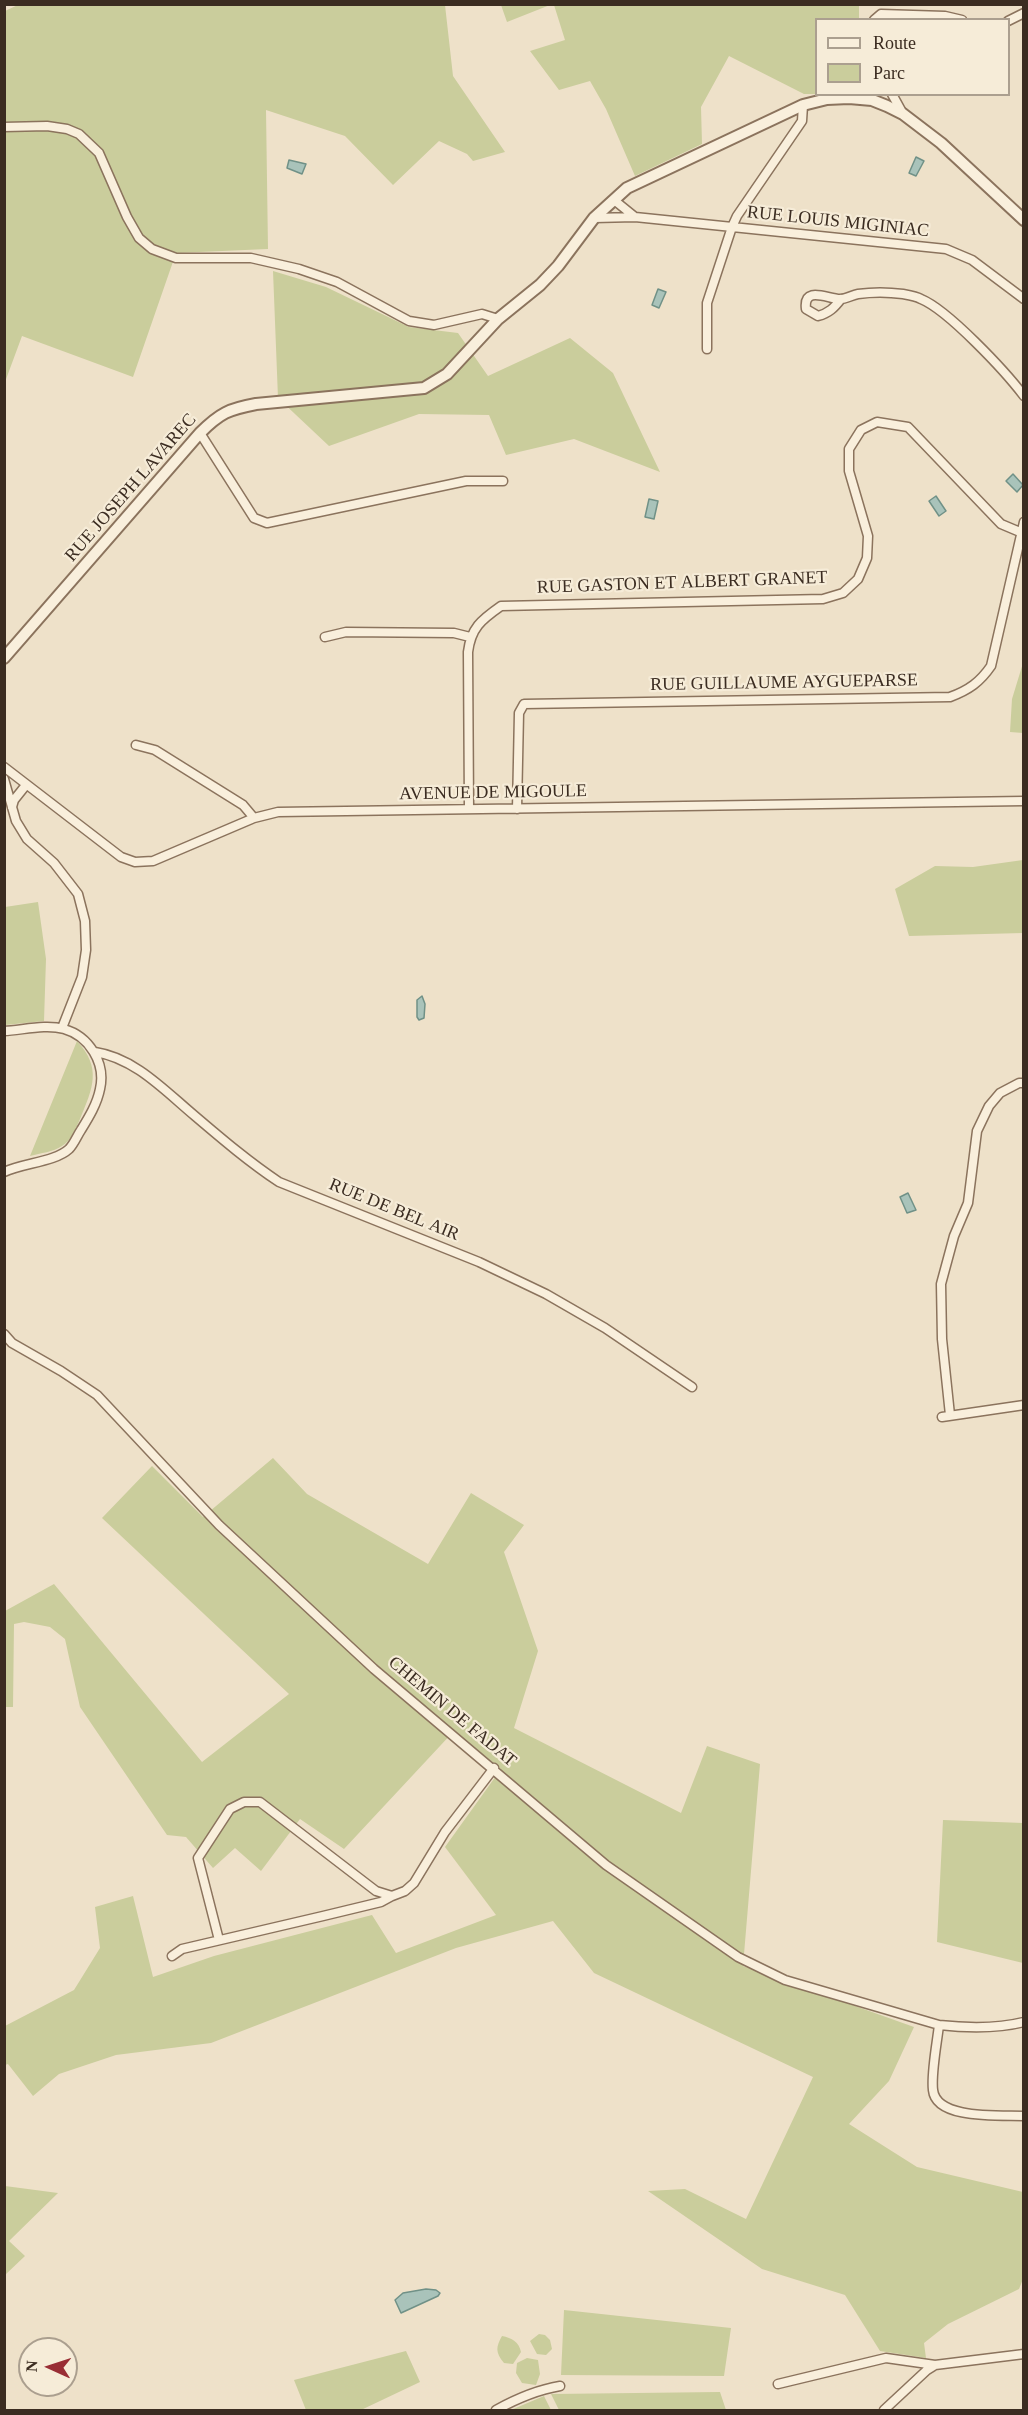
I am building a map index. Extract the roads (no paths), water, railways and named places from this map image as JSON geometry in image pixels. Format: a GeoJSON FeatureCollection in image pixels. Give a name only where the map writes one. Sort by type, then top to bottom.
{"type":"FeatureCollection","features":[{"type":"Feature","properties":{"kind":"street"},"geometry":{"type":"LineString","coordinates":[[876,18],[881,14],[954,18]]}},
{"type":"Feature","properties":{"kind":"street"},"geometry":{"type":"LineString","coordinates":[[893,96],[903,114]]}},
{"type":"Feature","properties":{"kind":"street","name":"RUE JOSEPH LAVAREC"},"geometry":{"type":"LineString","coordinates":[[4,658],[217,416],[232,408],[424,388],[447,374],[498,319],[540,285],[558,266],[594,218],[627,188],[803,105],[827,99],[872,100],[903,114],[941,143],[1023,220]]}},
{"type":"Feature","properties":{"kind":"street"},"geometry":{"type":"LineString","coordinates":[[707,349],[707,303],[732,227],[737,216],[802,121],[803,105]]}},
{"type":"Feature","properties":{"kind":"street"},"geometry":{"type":"LineString","coordinates":[[4,127],[47,126],[67,129],[79,134],[99,153],[127,217],[139,238],[152,249],[176,258],[251,258],[299,269],[337,282],[409,321],[434,325],[482,314],[498,319]]}},
{"type":"Feature","properties":{"kind":"street"},"geometry":{"type":"LineString","coordinates":[[614,200],[635,217]]}},
{"type":"Feature","properties":{"kind":"street","name":"RUE LOUIS MIGINIAC"},"geometry":{"type":"LineString","coordinates":[[594,218],[630,219],[635,217],[946,249],[972,260],[1023,299]]}},
{"type":"Feature","properties":{"kind":"street"},"geometry":{"type":"LineString","coordinates":[[840,299],[857,294],[879,292],[921,298],[938,309],[1008,375],[1023,396]]}},
{"type":"Feature","properties":{"kind":"street","name":"RUE GASTON ET ALBERT GRANET"},"geometry":{"type":"LineString","coordinates":[[470,637],[482,620],[501,606],[823,599],[843,593],[858,579],[867,558],[868,536],[849,471],[849,449],[861,430],[877,422],[908,427],[1001,524],[1020,532]]}},
{"type":"Feature","properties":{"kind":"street"},"geometry":{"type":"LineString","coordinates":[[200,433],[254,518],[267,523],[466,481],[502,481]]}},
{"type":"Feature","properties":{"kind":"street","name":"RUE GUILLAUME AYGUEPARSE"},"geometry":{"type":"LineString","coordinates":[[517,809],[519,712],[524,704],[950,697],[966,691],[981,680],[991,666],[1023,522]]}},
{"type":"Feature","properties":{"kind":"street"},"geometry":{"type":"LineString","coordinates":[[325,637],[346,632],[454,633],[470,637],[468,652],[469,810]]}},
{"type":"Feature","properties":{"kind":"street"},"geometry":{"type":"LineString","coordinates":[[136,745],[155,750],[165,756],[243,805],[254,818]]}},
{"type":"Feature","properties":{"kind":"street","name":"AVENUE DE MIGOULE"},"geometry":{"type":"LineString","coordinates":[[4,767],[121,856],[135,862],[153,861],[254,818],[278,812],[1023,801]]}},
{"type":"Feature","properties":{"kind":"street"},"geometry":{"type":"LineString","coordinates":[[4,779],[16,821],[27,839],[54,863],[78,894],[85,921],[86,950],[82,977],[62,1028]]}},
{"type":"Feature","properties":{"kind":"street"},"geometry":{"type":"LineString","coordinates":[[12,807],[14,800],[26,785]]}},
{"type":"Feature","properties":{"kind":"street"},"geometry":{"type":"LineString","coordinates":[[4,1032],[62,1028],[80,1035],[95,1052],[100,1068],[101,1087],[92,1113],[68,1150],[54,1157],[4,1172]]}},
{"type":"Feature","properties":{"kind":"street","name":"RUE DE BEL AIR"},"geometry":{"type":"LineString","coordinates":[[95,1052],[109,1054],[138,1068],[251,1163],[279,1182],[479,1262],[546,1294],[605,1328],[692,1387]]}},
{"type":"Feature","properties":{"kind":"street"},"geometry":{"type":"LineString","coordinates":[[1023,1083],[1000,1093],[989,1106],[977,1131],[968,1203],[954,1236],[941,1284],[946,1416],[1023,1405]]}},
{"type":"Feature","properties":{"kind":"street","name":"CHEMIN DE FADAT"},"geometry":{"type":"LineString","coordinates":[[4,1334],[12,1343],[97,1395],[219,1525],[374,1669],[494,1768],[606,1865],[738,1957],[785,1980],[939,2025],[1006,2027],[1023,2022]]}},
{"type":"Feature","properties":{"kind":"street"},"geometry":{"type":"LineString","coordinates":[[172,1956],[182,1949],[381,1902],[405,1891],[414,1883],[445,1832],[494,1768]]}},
{"type":"Feature","properties":{"kind":"street"},"geometry":{"type":"LineString","coordinates":[[219,1940],[198,1858],[230,1809],[244,1802],[260,1802],[376,1891],[392,1896]]}},
{"type":"Feature","properties":{"kind":"street"},"geometry":{"type":"LineString","coordinates":[[939,2025],[933,2090],[938,2103],[953,2112],[1023,2116]]}},
{"type":"Feature","properties":{"kind":"street"},"geometry":{"type":"LineString","coordinates":[[778,2384],[886,2358],[935,2365],[1023,2354]]}},
{"type":"Feature","properties":{"kind":"street"},"geometry":{"type":"LineString","coordinates":[[884,2410],[935,2365]]}},
{"type":"Feature","properties":{"kind":"street"},"geometry":{"type":"LineString","coordinates":[[496,2410],[516,2399],[543,2389],[560,2386]]}},
{"type":"Feature","properties":{"kind":"water"},"geometry":{"type":"Polygon","coordinates":[[[916,157],[924,161],[916,176],[909,173],[916,157]]]}},
{"type":"Feature","properties":{"kind":"water"},"geometry":{"type":"Polygon","coordinates":[[[289,160],[306,164],[302,174],[287,168],[289,160]]]}},
{"type":"Feature","properties":{"kind":"water"},"geometry":{"type":"Polygon","coordinates":[[[658,289],[666,292],[659,308],[652,305],[658,289]]]}},
{"type":"Feature","properties":{"kind":"water"},"geometry":{"type":"Polygon","coordinates":[[[1013,474],[1023,485],[1017,492],[1006,481],[1013,474]]]}},
{"type":"Feature","properties":{"kind":"water"},"geometry":{"type":"Polygon","coordinates":[[[936,496],[946,511],[939,516],[929,501],[936,496]]]}},
{"type":"Feature","properties":{"kind":"water"},"geometry":{"type":"Polygon","coordinates":[[[649,499],[658,501],[654,519],[645,517],[649,499]]]}},
{"type":"Feature","properties":{"kind":"water"},"geometry":{"type":"Polygon","coordinates":[[[422,996],[425,1004],[424,1018],[419,1020],[417,1000],[422,996]]]}},
{"type":"Feature","properties":{"kind":"water"},"geometry":{"type":"Polygon","coordinates":[[[908,1193],[916,1210],[907,1213],[900,1197],[908,1193]]]}},
{"type":"Feature","properties":{"kind":"water"},"geometry":{"type":"Polygon","coordinates":[[[426,2289],[440,2293],[401,2313],[395,2300],[403,2293],[426,2289]]]}}]}
